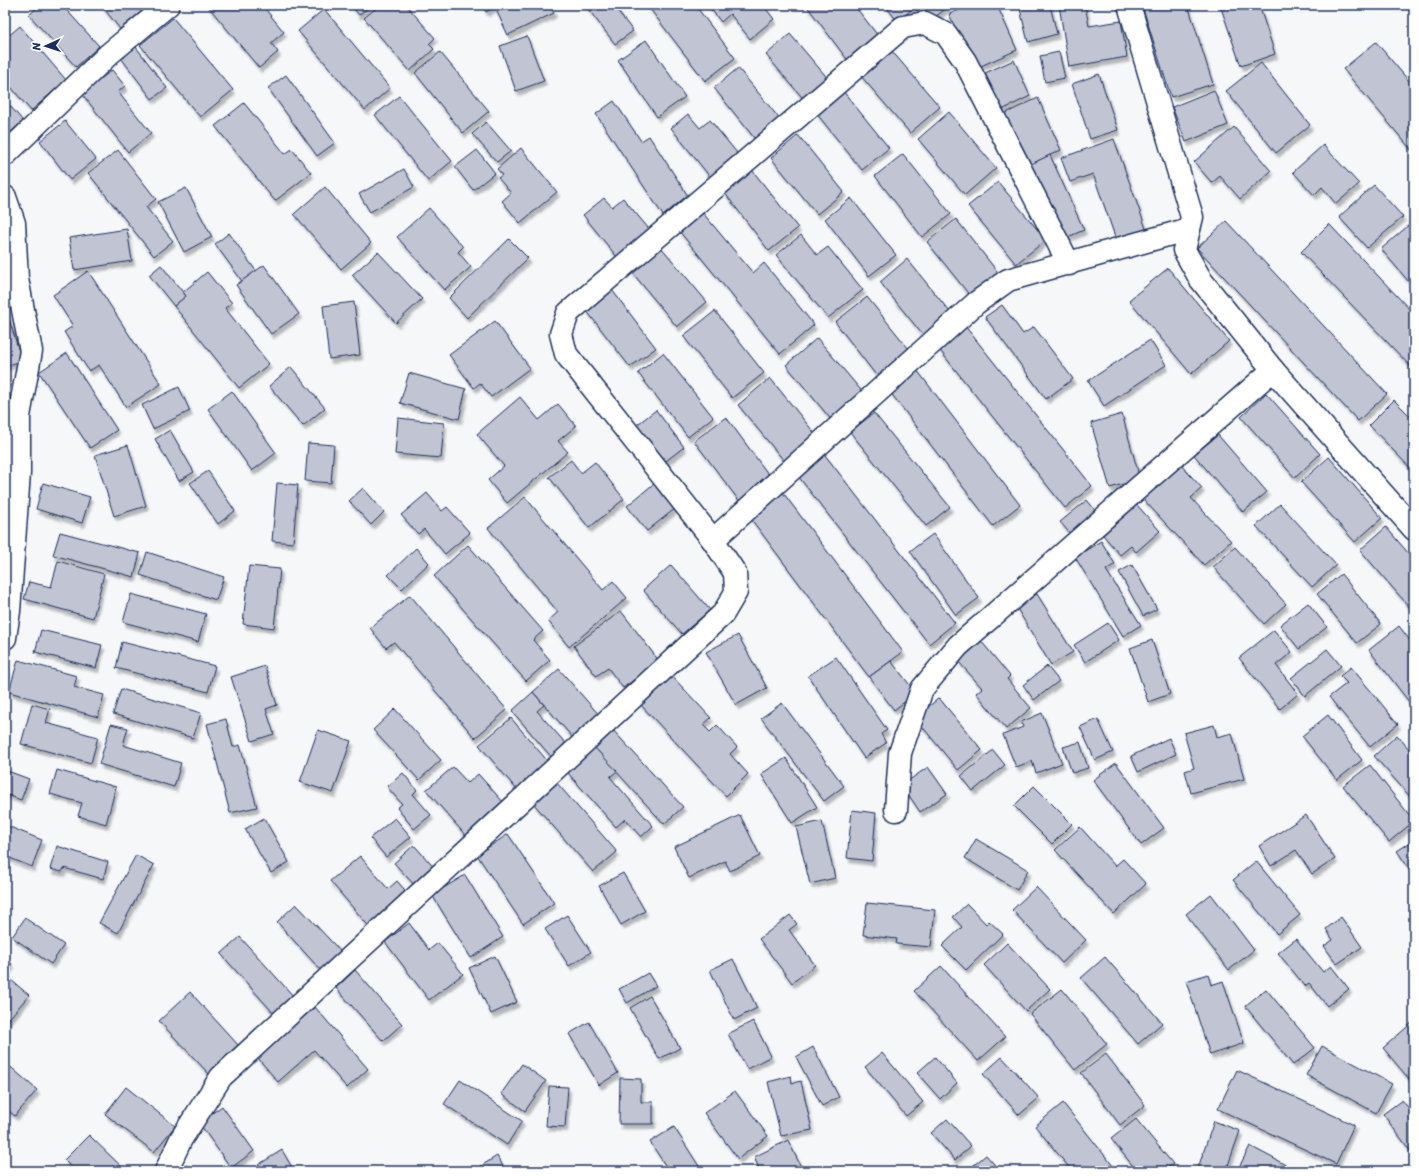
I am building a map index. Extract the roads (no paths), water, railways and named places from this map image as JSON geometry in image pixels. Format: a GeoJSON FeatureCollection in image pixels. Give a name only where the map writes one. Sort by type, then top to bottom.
{"type":"FeatureCollection","features":[{"type":"Feature","properties":{"kind":"street"},"geometry":{"type":"LineString","coordinates":[[5,155],[109,54],[168,5]]}},
{"type":"Feature","properties":{"kind":"street"},"geometry":{"type":"LineString","coordinates":[[1129,5],[1192,217],[1184,250],[1201,280],[1273,370],[1414,528]]}},
{"type":"Feature","properties":{"kind":"street"},"geometry":{"type":"LineString","coordinates":[[166,1171],[181,1139],[221,1077],[723,614],[736,592],[735,573],[713,540],[566,354],[561,334],[568,313],[903,27],[925,23],[946,34],[965,61],[1069,264]]}},
{"type":"Feature","properties":{"kind":"street"},"geometry":{"type":"LineString","coordinates":[[5,197],[14,223],[17,279],[31,351],[19,416],[19,473],[9,611],[5,638]]}},
{"type":"Feature","properties":{"kind":"street"},"geometry":{"type":"LineString","coordinates":[[713,540],[976,303],[1008,280],[1069,264],[1189,228]]}},
{"type":"Feature","properties":{"kind":"street"},"geometry":{"type":"LineString","coordinates":[[896,810],[900,753],[922,689],[958,646],[1273,370]]}}]}
